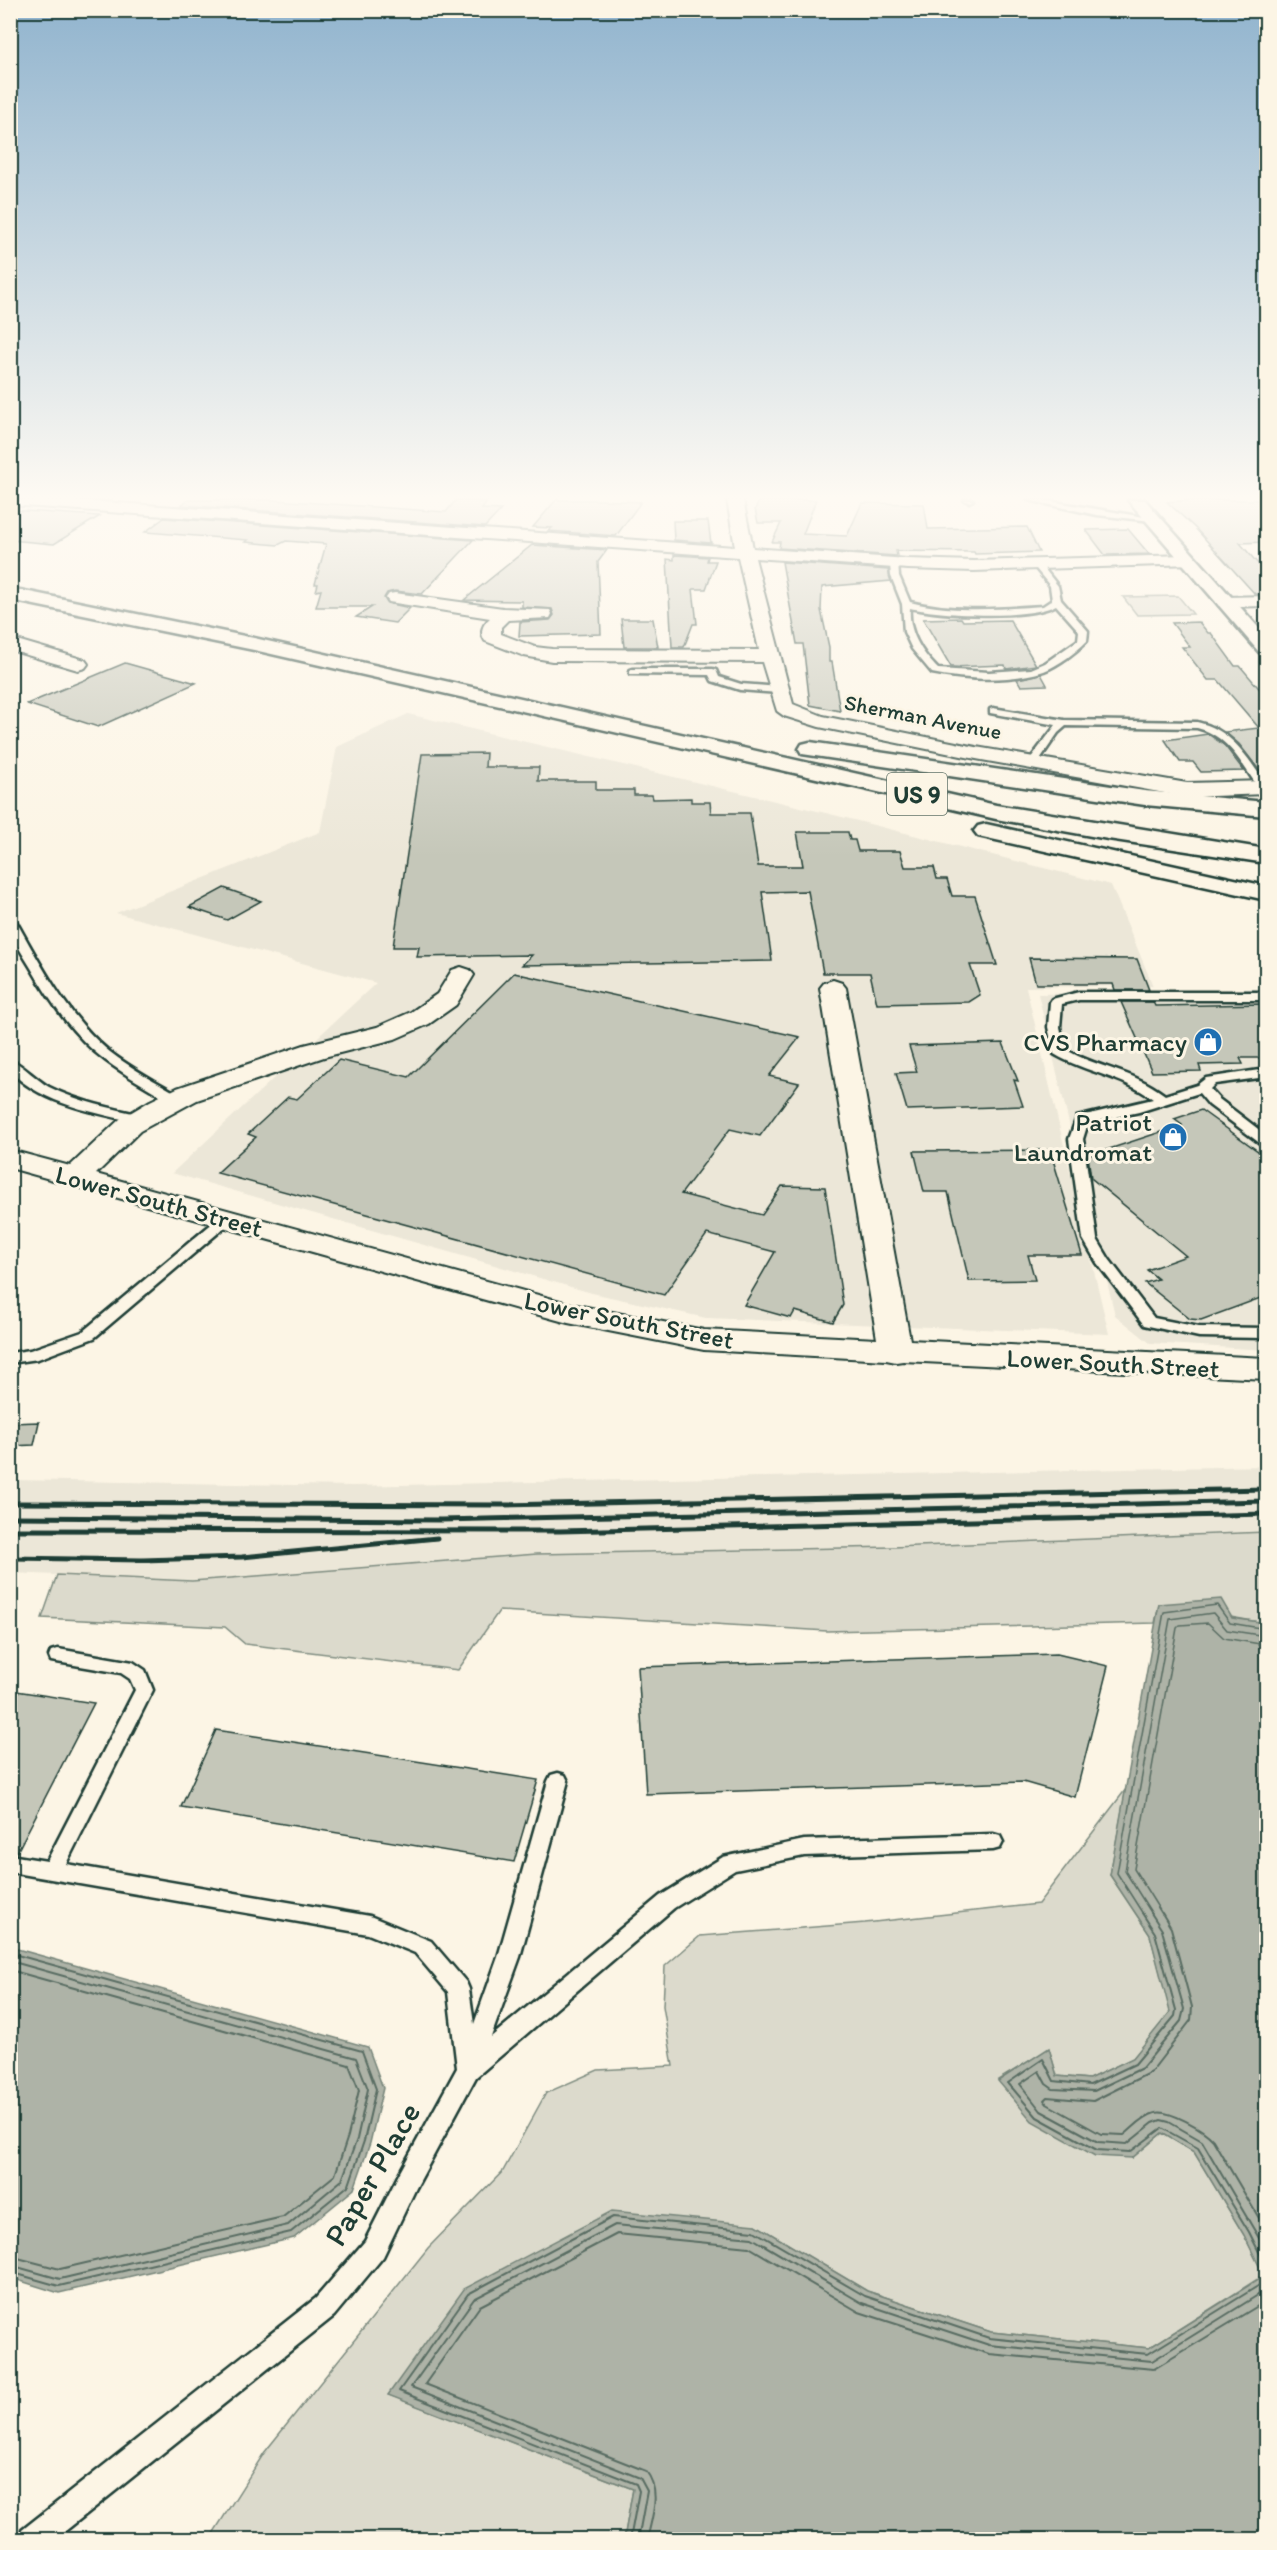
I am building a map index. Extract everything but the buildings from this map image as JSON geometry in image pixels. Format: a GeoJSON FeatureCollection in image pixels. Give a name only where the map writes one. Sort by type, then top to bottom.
{"type":"FeatureCollection","features":[{"type":"Feature","properties":{"kind":"main road"},"geometry":{"type":"LineString","coordinates":[[115,619],[254,644]]}},
{"type":"Feature","properties":{"kind":"main road","name":"US 9"},"geometry":{"type":"LineString","coordinates":[[132,619],[955,789],[1115,817],[1266,838]]}},
{"type":"Feature","properties":{"kind":"main road","name":"US 9"},"geometry":{"type":"LineString","coordinates":[[185,619],[996,812],[1266,856]]}},
{"type":"Feature","properties":{"kind":"main road"},"geometry":{"type":"LineString","coordinates":[[187,619],[195,621]]}},
{"type":"Feature","properties":{"kind":"main road"},"geometry":{"type":"LineString","coordinates":[[1240,619],[1266,648]]}},
{"type":"Feature","properties":{"kind":"main road"},"geometry":{"type":"LineString","coordinates":[[577,711],[935,770],[1145,798],[1266,795]]}},
{"type":"Feature","properties":{"kind":"main road"},"geometry":{"type":"LineString","coordinates":[[577,711],[986,831],[1266,893]]}},
{"type":"Feature","properties":{"kind":"street"},"geometry":{"type":"LineString","coordinates":[[498,619],[492,626],[490,632],[492,637],[531,652],[585,656],[770,656]]}},
{"type":"Feature","properties":{"kind":"street","name":"Sherman Avenue"},"geometry":{"type":"LineString","coordinates":[[762,619],[784,707],[791,712],[819,721],[1032,763],[1187,790],[1266,795]]}},
{"type":"Feature","properties":{"kind":"street"},"geometry":{"type":"LineString","coordinates":[[10,644],[78,664]]}},
{"type":"Feature","properties":{"kind":"street"},"geometry":{"type":"LineString","coordinates":[[75,1178],[130,1125],[176,1099],[314,1051],[386,1033],[420,1018],[447,999],[461,975]]}},
{"type":"Feature","properties":{"kind":"street"},"geometry":{"type":"LineString","coordinates":[[833,988],[896,1352]]}},
{"type":"Feature","properties":{"kind":"street","name":"Lower South Street"},"geometry":{"type":"LineString","coordinates":[[10,1159],[568,1313],[704,1340],[896,1352],[1266,1369]]}},
{"type":"Feature","properties":{"kind":"lane"},"geometry":{"type":"LineString","coordinates":[[903,619],[922,659],[934,671],[978,674],[1024,673],[1043,668],[1082,641],[1084,631],[1073,619]]}},
{"type":"Feature","properties":{"kind":"lane"},"geometry":{"type":"LineString","coordinates":[[633,672],[713,672],[716,679],[727,684],[779,690]]}},
{"type":"Feature","properties":{"kind":"lane"},"geometry":{"type":"LineString","coordinates":[[993,711],[1064,723],[1207,726],[1220,733],[1238,752],[1266,795]]}},
{"type":"Feature","properties":{"kind":"lane"},"geometry":{"type":"LineString","coordinates":[[1032,763],[1055,731],[1064,723]]}},
{"type":"Feature","properties":{"kind":"lane"},"geometry":{"type":"LineString","coordinates":[[10,921],[71,1019],[91,1041],[106,1054],[176,1099]]}},
{"type":"Feature","properties":{"kind":"lane"},"geometry":{"type":"LineString","coordinates":[[1163,1100],[1142,1083],[1108,1070],[1075,1062],[1059,1051],[1054,1027],[1056,1002],[1079,996],[1266,996]]}},
{"type":"Feature","properties":{"kind":"lane"},"geometry":{"type":"LineString","coordinates":[[10,1063],[35,1085],[79,1103],[140,1119]]}},
{"type":"Feature","properties":{"kind":"lane"},"geometry":{"type":"LineString","coordinates":[[1266,1073],[1210,1082],[1202,1088],[1163,1100],[1082,1120],[1076,1139],[1090,1239],[1102,1260],[1149,1322],[1199,1332],[1266,1333]]}},
{"type":"Feature","properties":{"kind":"lane"},"geometry":{"type":"LineString","coordinates":[[1202,1088],[1214,1102],[1266,1141]]}},
{"type":"Feature","properties":{"kind":"lane"},"geometry":{"type":"LineString","coordinates":[[10,1358],[32,1355],[88,1335],[226,1219]]}},
{"type":"Feature","properties":{"kind":"lane"},"geometry":{"type":"LineString","coordinates":[[52,1871],[144,1690],[138,1675],[126,1667],[58,1656]]}},
{"type":"Feature","properties":{"kind":"lane","name":"Paper Place"},"geometry":{"type":"LineString","coordinates":[[32,2540],[325,2307],[374,2249],[408,2180],[468,2070],[509,1957],[558,1781]]}},
{"type":"Feature","properties":{"kind":"lane"},"geometry":{"type":"LineString","coordinates":[[468,2070],[667,1902],[730,1863],[804,1848],[993,1842]]}},
{"type":"Feature","properties":{"kind":"lane"},"geometry":{"type":"LineString","coordinates":[[10,1863],[370,1925],[423,1947],[458,1989],[468,2070]]}},
{"type":"Feature","properties":{"kind":"shaded area"},"geometry":{"type":"Polygon","coordinates":[[[408,714],[830,814],[1111,885],[1153,986],[1026,987],[1109,1334],[706,1318],[592,1293],[172,1173],[376,983],[116,913],[320,832],[337,747],[408,714]]]}},
{"type":"Feature","properties":{"kind":"shaded area"},"geometry":{"type":"Polygon","coordinates":[[[1266,989],[1266,1350],[1150,1343],[1115,1315],[1038,994],[1266,989]]]}},
{"type":"Feature","properties":{"kind":"shaded area"},"geometry":{"type":"Polygon","coordinates":[[[1266,1466],[1266,1532],[893,1547],[537,1554],[192,1581],[11,1573],[11,1480],[352,1486],[1266,1466]]]}},
{"type":"Feature","properties":{"kind":"shaded area"},"geometry":{"type":"Polygon","coordinates":[[[1266,1532],[1266,1623],[1159,1604],[1155,1623],[827,1631],[499,1611],[458,1670],[245,1644],[225,1627],[42,1618],[57,1575],[192,1581],[537,1554],[893,1547],[1266,1532]]]}},
{"type":"Feature","properties":{"kind":"shaded area"},"geometry":{"type":"Polygon","coordinates":[[[1126,1789],[1110,1875],[1150,1935],[1171,2012],[1133,2058],[1089,2079],[1057,2076],[1049,2049],[998,2080],[1132,2158],[1162,2133],[1194,2152],[1244,2235],[1264,2275],[1149,2348],[991,2332],[867,2291],[756,2225],[389,2395],[633,2489],[624,2539],[209,2540],[264,2453],[428,2248],[503,2171],[546,2093],[598,2070],[673,2066],[663,2006],[665,1966],[700,1936],[865,1923],[1038,1904],[1126,1789]]]}},
{"type":"Feature","properties":{"kind":"water"},"geometry":{"type":"Polygon","coordinates":[[[1221,1599],[1232,1618],[1266,1623],[1266,2539],[624,2539],[633,2489],[388,2395],[464,2289],[612,2211],[756,2225],[867,2291],[991,2332],[1149,2348],[1264,2276],[1244,2235],[1194,2152],[1162,2133],[1132,2158],[1095,2156],[1032,2121],[998,2081],[1049,2048],[1057,2076],[1089,2079],[1133,2058],[1170,2012],[1150,1935],[1110,1875],[1159,1604],[1221,1599]]]}},
{"type":"Feature","properties":{"kind":"water"},"geometry":{"type":"Polygon","coordinates":[[[10,1947],[368,2047],[383,2088],[370,2143],[354,2189],[294,2238],[59,2293],[11,2278],[10,1947]]]}},
{"type":"Feature","properties":{"kind":"railway"},"geometry":{"type":"LineString","coordinates":[[10,1503],[502,1505],[1266,1489]]}},
{"type":"Feature","properties":{"kind":"railway"},"geometry":{"type":"LineString","coordinates":[[10,1517],[441,1520],[1266,1501]]}},
{"type":"Feature","properties":{"kind":"railway"},"geometry":{"type":"LineString","coordinates":[[10,1530],[560,1531],[1266,1514]]}},
{"type":"Feature","properties":{"kind":"railway"},"geometry":{"type":"LineString","coordinates":[[10,1558],[142,1560],[242,1557],[437,1538]]}},
{"type":"Feature","properties":{"kind":"place","name":"CVS Pharmacy"},"geometry":{"type":"Point","coordinates":[1208,1042]}},
{"type":"Feature","properties":{"kind":"place","name":"Patriot Laundromat"},"geometry":{"type":"Point","coordinates":[1173,1137]}}]}
